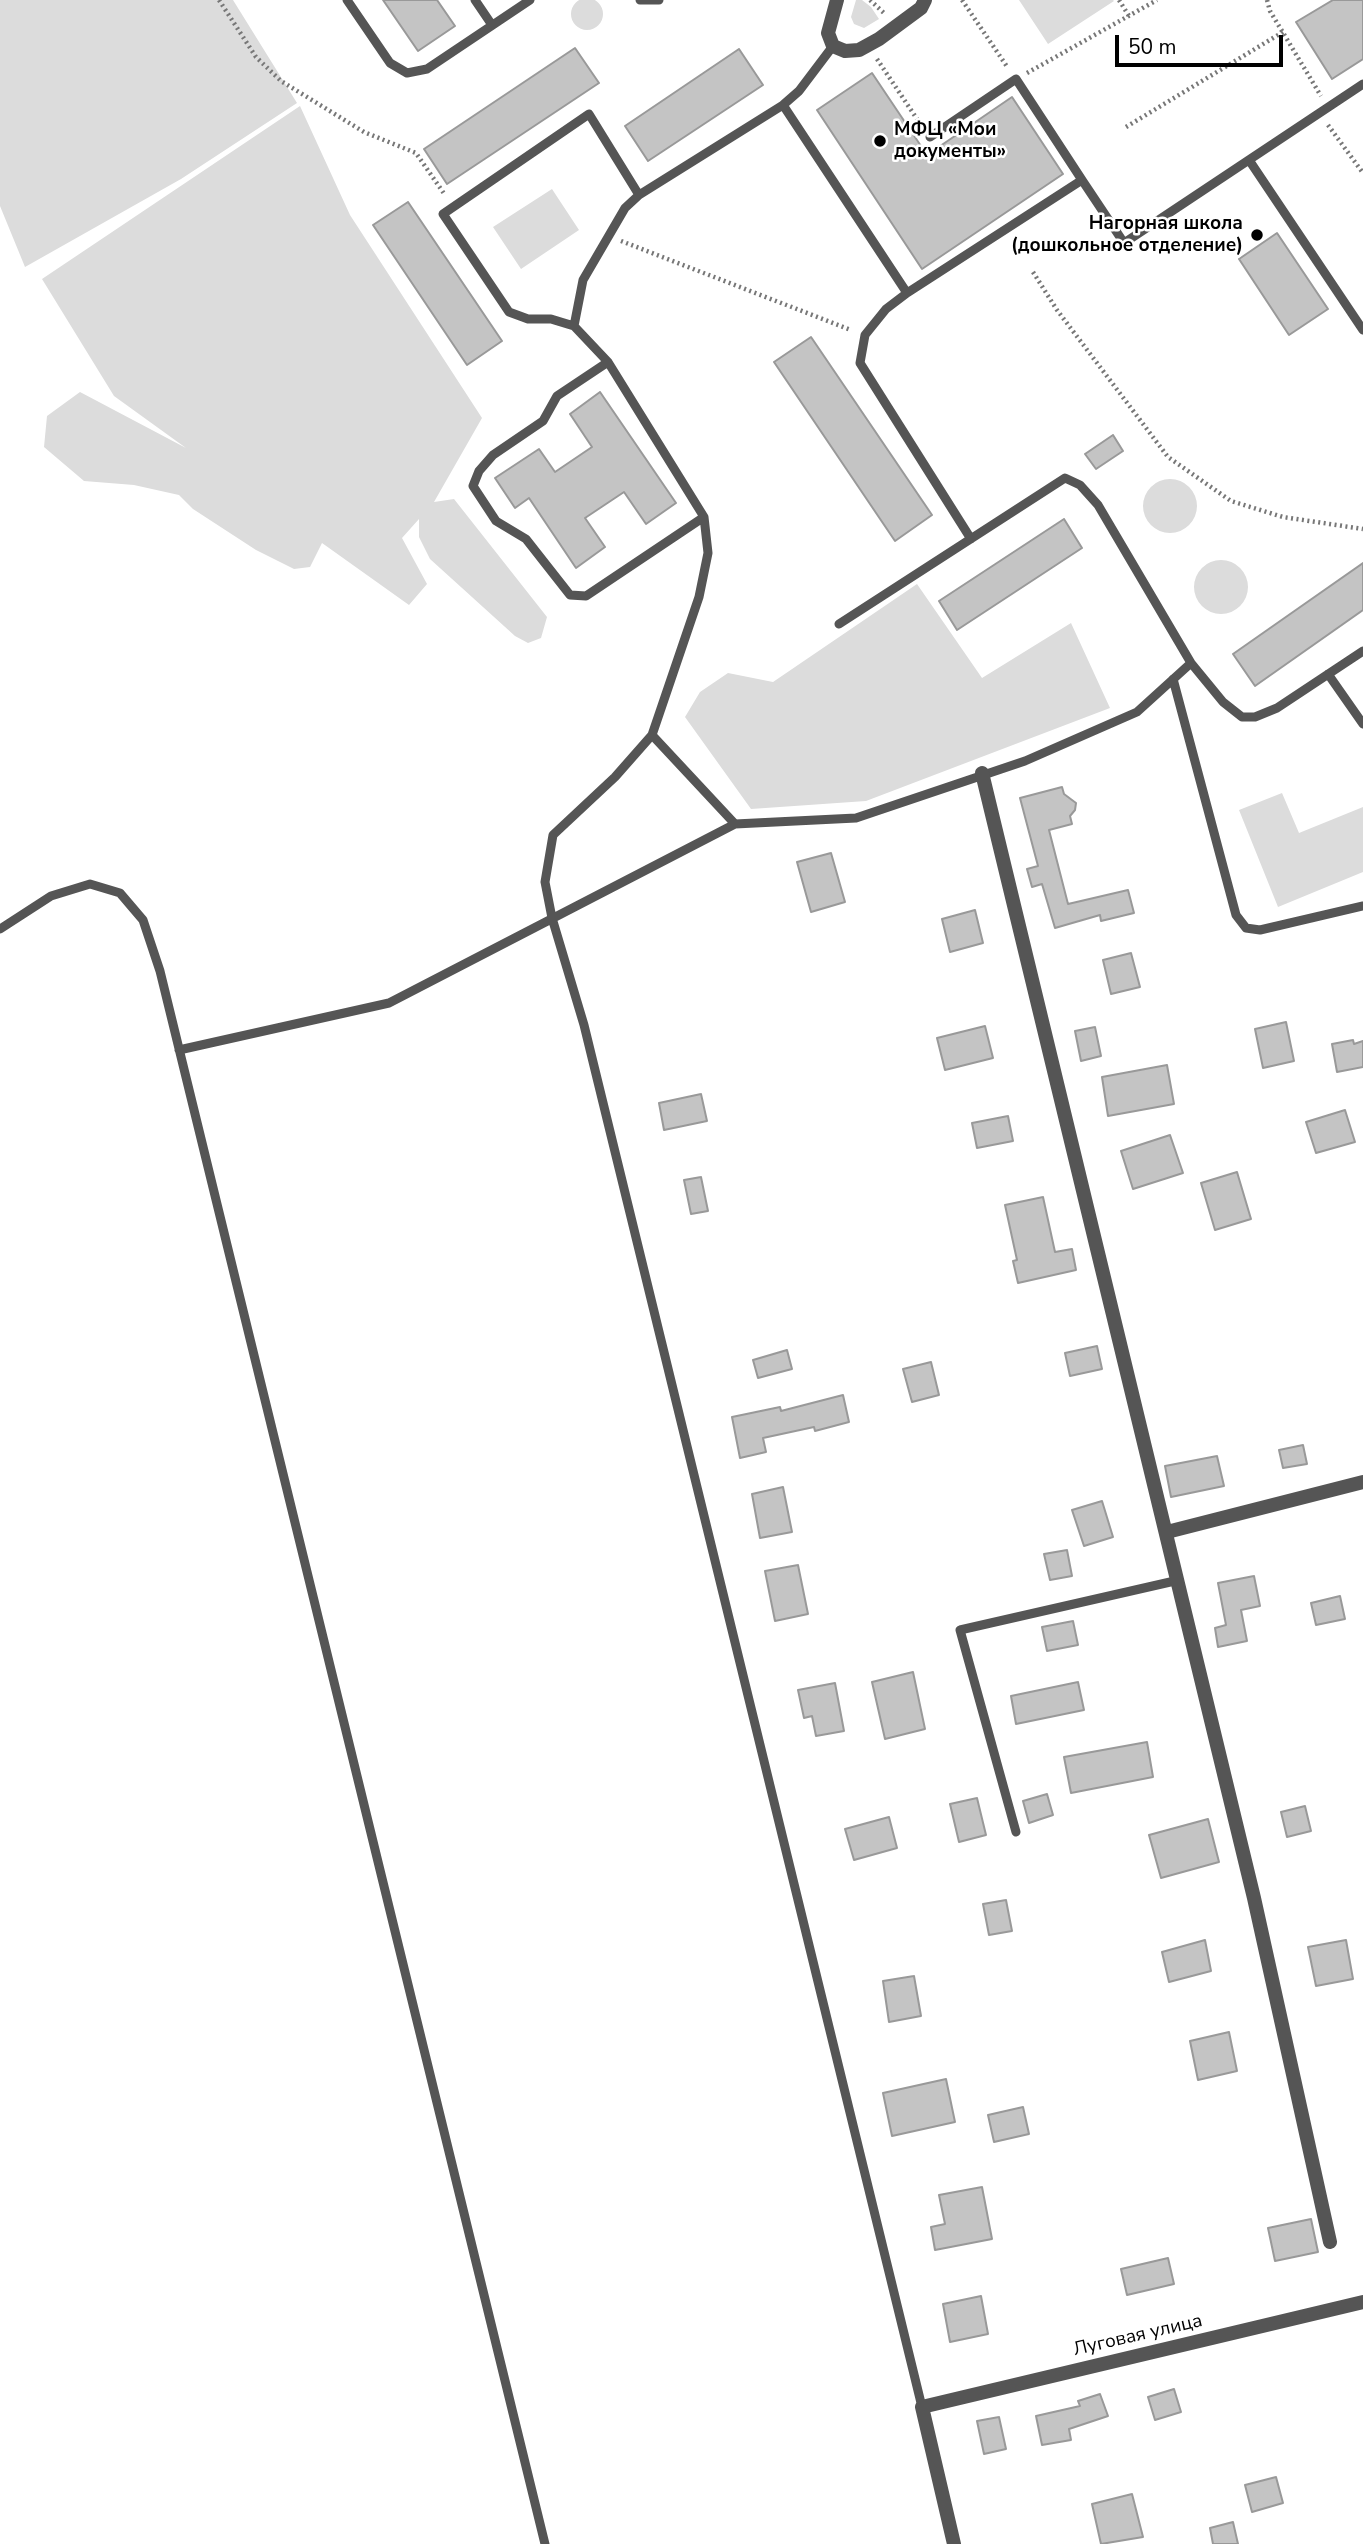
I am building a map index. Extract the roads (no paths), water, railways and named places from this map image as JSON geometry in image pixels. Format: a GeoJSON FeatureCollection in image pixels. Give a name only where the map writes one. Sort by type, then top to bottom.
{"type":"FeatureCollection","features":[{"type":"Feature","properties":{"kind":"street"},"geometry":{"type":"LineString","coordinates":[[837,0],[828,33],[833,46],[859,50],[921,8],[925,0]]}},
{"type":"Feature","properties":{"kind":"street"},"geometry":{"type":"LineString","coordinates":[[982,773],[1254,1898],[1330,2242]]}},
{"type":"Feature","properties":{"kind":"street"},"geometry":{"type":"LineString","coordinates":[[1167,1532],[1363,1482]]}},
{"type":"Feature","properties":{"kind":"street","name":"Луговая улица"},"geometry":{"type":"LineString","coordinates":[[922,2407],[1363,2302]]}},
{"type":"Feature","properties":{"kind":"street"},"geometry":{"type":"LineString","coordinates":[[922,2407],[954,2544]]}},
{"type":"Feature","properties":{"kind":"lane"},"geometry":{"type":"LineString","coordinates":[[346,0],[390,63],[407,73],[427,69],[530,0]]}},
{"type":"Feature","properties":{"kind":"lane"},"geometry":{"type":"LineString","coordinates":[[475,0],[492,25]]}},
{"type":"Feature","properties":{"kind":"lane"},"geometry":{"type":"LineString","coordinates":[[640,0],[659,0]]}},
{"type":"Feature","properties":{"kind":"lane"},"geometry":{"type":"LineString","coordinates":[[574,326],[583,280],[625,208],[639,195],[783,105],[799,91],[833,46]]}},
{"type":"Feature","properties":{"kind":"lane"},"geometry":{"type":"LineString","coordinates":[[930,137],[1016,79],[1124,243],[1363,83]]}},
{"type":"Feature","properties":{"kind":"lane"},"geometry":{"type":"LineString","coordinates":[[783,105],[907,293]]}},
{"type":"Feature","properties":{"kind":"lane"},"geometry":{"type":"LineString","coordinates":[[639,195],[589,114],[443,214],[509,312],[528,319],[551,319],[574,326],[608,362],[704,517],[708,553],[699,597],[652,735],[615,777],[553,835],[545,882],[552,918],[584,1025],[922,2407]]}},
{"type":"Feature","properties":{"kind":"lane"},"geometry":{"type":"LineString","coordinates":[[1249,160],[1363,330]]}},
{"type":"Feature","properties":{"kind":"lane"},"geometry":{"type":"LineString","coordinates":[[971,539],[860,363],[865,335],[886,309],[907,293],[1082,180]]}},
{"type":"Feature","properties":{"kind":"lane"},"geometry":{"type":"LineString","coordinates":[[608,362],[557,396],[543,421],[493,455],[479,471],[473,486],[496,521],[526,539],[569,595],[586,596],[704,517]]}},
{"type":"Feature","properties":{"kind":"lane"},"geometry":{"type":"LineString","coordinates":[[839,624],[1065,478],[1080,485],[1098,505],[1191,663],[1223,702],[1242,717],[1255,717],[1277,708],[1363,651]]}},
{"type":"Feature","properties":{"kind":"lane"},"geometry":{"type":"LineString","coordinates":[[179,1050],[389,1003],[735,824],[856,818],[982,773],[1025,761],[1137,712],[1191,663]]}},
{"type":"Feature","properties":{"kind":"lane"},"geometry":{"type":"LineString","coordinates":[[1328,674],[1363,724]]}},
{"type":"Feature","properties":{"kind":"lane"},"geometry":{"type":"LineString","coordinates":[[1173,679],[1236,915],[1246,928],[1260,930],[1363,906]]}},
{"type":"Feature","properties":{"kind":"lane"},"geometry":{"type":"LineString","coordinates":[[652,735],[735,824]]}},
{"type":"Feature","properties":{"kind":"lane"},"geometry":{"type":"LineString","coordinates":[[0,929],[51,896],[90,884],[120,893],[142,920],[160,971],[545,2544]]}},
{"type":"Feature","properties":{"kind":"lane"},"geometry":{"type":"LineString","coordinates":[[1016,1832],[960,1630],[1178,1580]]}},
{"type":"Feature","properties":{"kind":"place","name":"МФЦ «Мои документы»"},"geometry":{"type":"Point","coordinates":[880,141]}},
{"type":"Feature","properties":{"kind":"place","name":"Нагорная школа (дошкольное отделение)"},"geometry":{"type":"Point","coordinates":[1257,235]}}]}
